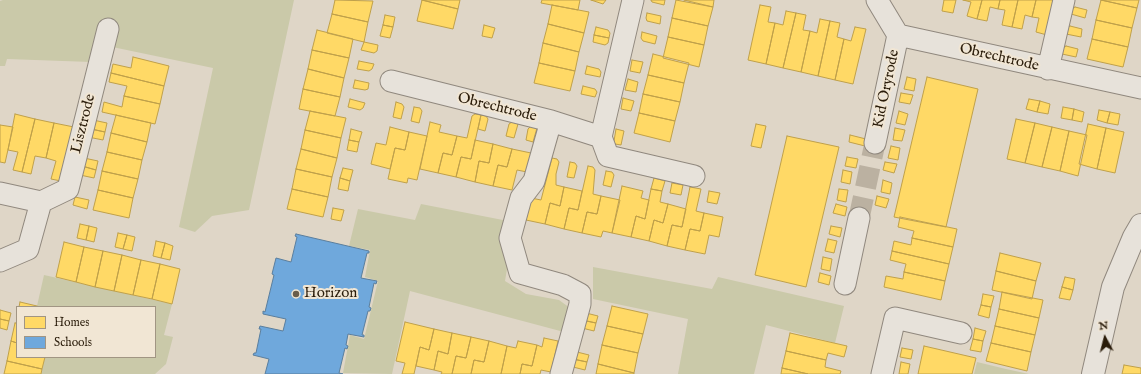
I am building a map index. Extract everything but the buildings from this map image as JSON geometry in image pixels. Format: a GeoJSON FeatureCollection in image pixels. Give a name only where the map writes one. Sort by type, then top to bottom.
{"type":"FeatureCollection","features":[{"type":"Feature","properties":{"kind":"street"},"geometry":{"type":"LineString","coordinates":[[633,0],[601,137],[608,156],[694,176]]}},
{"type":"Feature","properties":{"kind":"street"},"geometry":{"type":"LineString","coordinates":[[877,0],[898,35]]}},
{"type":"Feature","properties":{"kind":"street"},"geometry":{"type":"LineString","coordinates":[[1048,69],[1064,0]]}},
{"type":"Feature","properties":{"kind":"street","name":"Lisztrode"},"geometry":{"type":"LineString","coordinates":[[41,202],[68,189],[108,29]]}},
{"type":"Feature","properties":{"kind":"street","name":"Obrechtrode"},"geometry":{"type":"LineString","coordinates":[[898,35],[1048,69],[1141,88]]}},
{"type":"Feature","properties":{"kind":"street","name":"Kid Oryrode"},"geometry":{"type":"LineString","coordinates":[[875,143],[898,35]]}},
{"type":"Feature","properties":{"kind":"street","name":"Obrechtrode"},"geometry":{"type":"LineString","coordinates":[[391,81],[551,121],[601,137]]}},
{"type":"Feature","properties":{"kind":"street"},"geometry":{"type":"LineString","coordinates":[[551,121],[534,181],[521,198],[510,238],[520,273],[563,285],[580,294],[580,304],[561,374]]}},
{"type":"Feature","properties":{"kind":"street"},"geometry":{"type":"LineString","coordinates":[[0,193],[41,202],[28,249],[0,261]]}},
{"type":"Feature","properties":{"kind":"street"},"geometry":{"type":"LineString","coordinates":[[845,284],[859,218]]}},
{"type":"Feature","properties":{"kind":"street"},"geometry":{"type":"LineString","coordinates":[[1093,374],[1113,287],[1134,237],[1141,225]]}},
{"type":"Feature","properties":{"kind":"street"},"geometry":{"type":"LineString","coordinates":[[882,374],[895,318],[961,333]]}},
{"type":"Feature","properties":{"kind":"green space"},"geometry":{"type":"Polygon","coordinates":[[[294,0],[249,210],[212,216],[195,232],[179,227],[213,68],[98,44],[91,62],[7,59],[5,66],[0,66],[0,1],[294,0]]]}},
{"type":"Feature","properties":{"kind":"green space"},"geometry":{"type":"Polygon","coordinates":[[[421,204],[508,221],[508,263],[505,281],[526,294],[559,300],[570,308],[564,332],[410,291],[392,374],[343,373],[350,335],[364,339],[378,281],[365,277],[370,250],[349,246],[358,209],[415,220],[421,204]]]}},
{"type":"Feature","properties":{"kind":"green space"},"geometry":{"type":"Polygon","coordinates":[[[593,267],[712,289],[718,277],[844,306],[835,343],[766,325],[754,374],[678,374],[688,319],[593,299],[593,267]]]}},
{"type":"Feature","properties":{"kind":"green space"},"geometry":{"type":"Polygon","coordinates":[[[44,275],[172,304],[164,335],[173,337],[166,364],[155,374],[41,374],[45,358],[156,358],[156,306],[37,306],[44,275]]]}},
{"type":"Feature","properties":{"kind":"green space"},"geometry":{"type":"Polygon","coordinates":[[[977,362],[1006,369],[1029,374],[974,374],[977,362]]]}},
{"type":"Feature","properties":{"kind":"tunnel"},"geometry":{"type":"LineString","coordinates":[[859,218],[875,143]]}},
{"type":"Feature","properties":{"kind":"place","name":"Horizon"},"geometry":{"type":"Point","coordinates":[296,294]}}]}
